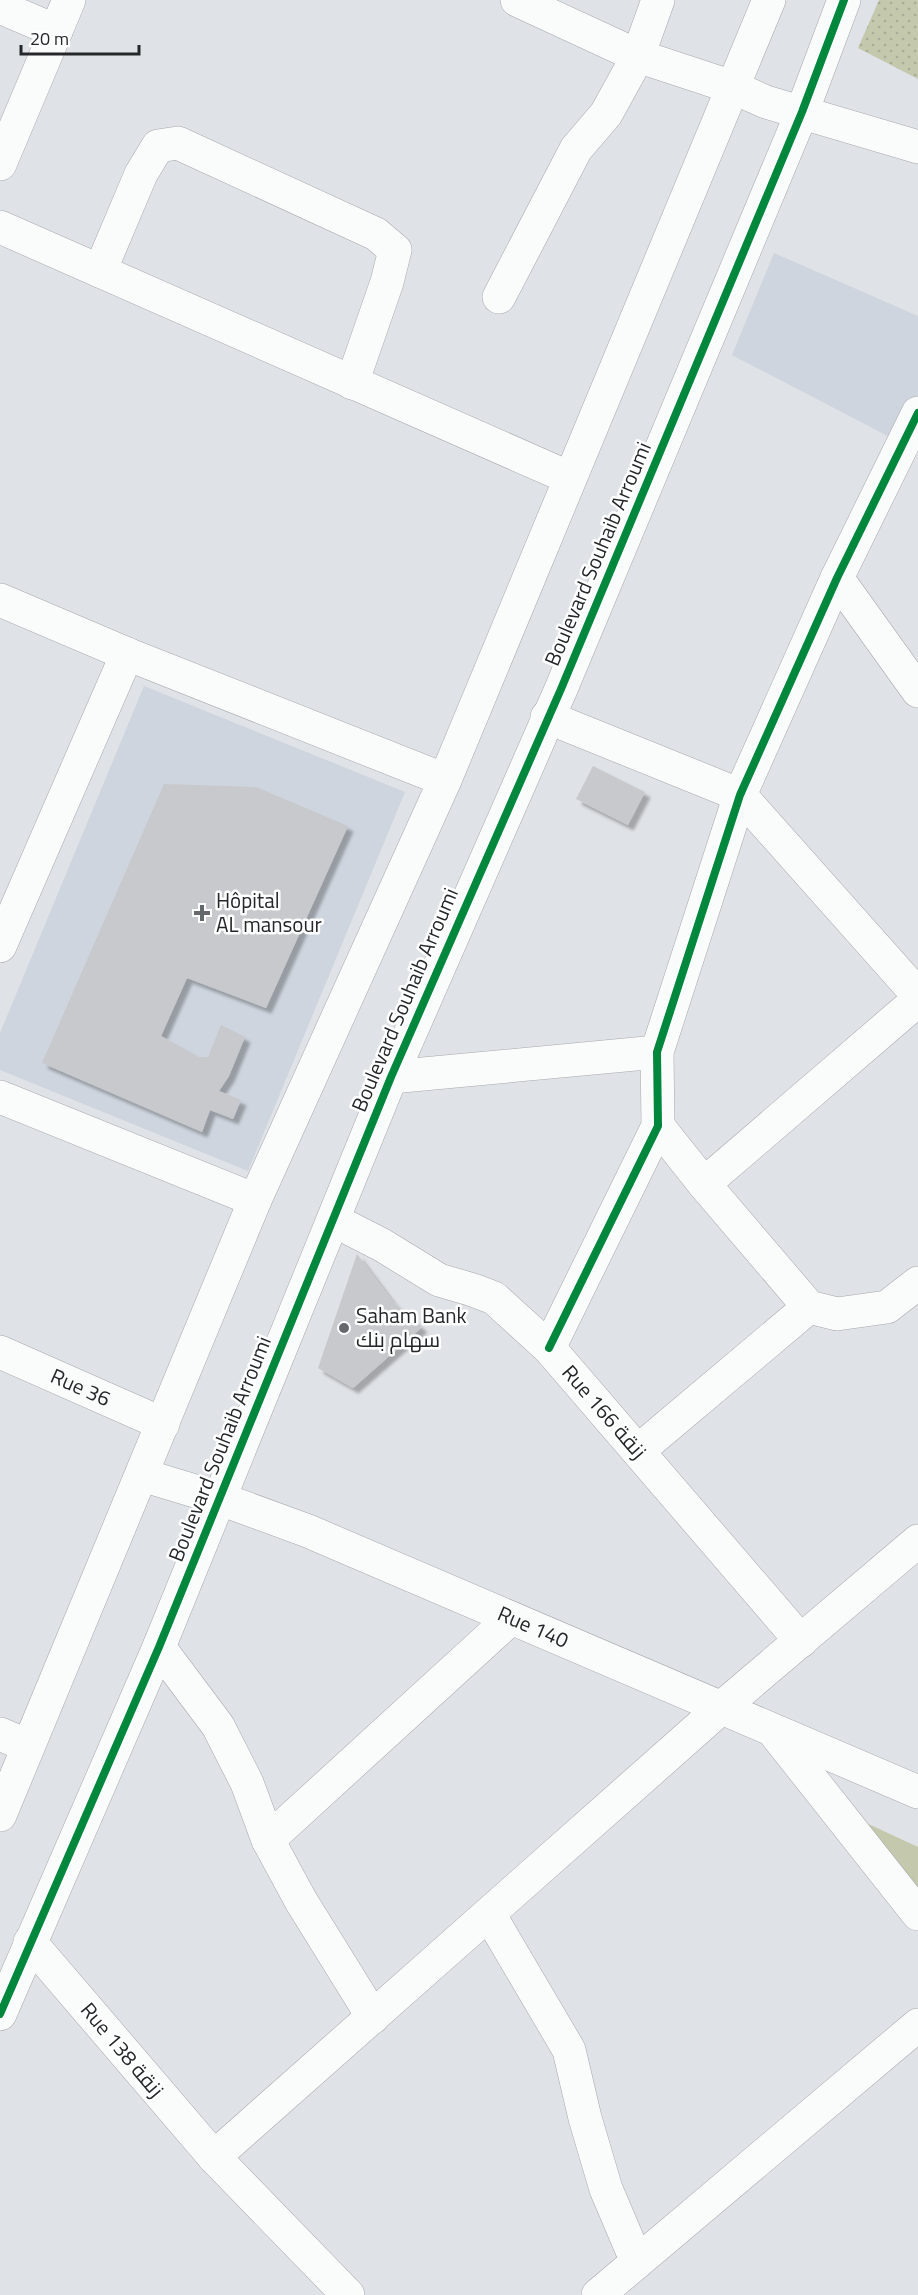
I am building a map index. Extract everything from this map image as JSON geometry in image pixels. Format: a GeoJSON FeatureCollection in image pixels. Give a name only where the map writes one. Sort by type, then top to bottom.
{"type":"FeatureCollection","features":[{"type":"Feature","properties":{"kind":"street"},"geometry":{"type":"LineString","coordinates":[[0,164],[69,0]]}},
{"type":"Feature","properties":{"kind":"street"},"geometry":{"type":"LineString","coordinates":[[517,0],[638,56],[732,87],[766,102],[918,147]]}},
{"type":"Feature","properties":{"kind":"street"},"geometry":{"type":"LineString","coordinates":[[499,297],[576,149],[606,114],[638,56],[658,0]]}},
{"type":"Feature","properties":{"kind":"street"},"geometry":{"type":"LineString","coordinates":[[0,1815],[14,1740],[142,1475],[255,1200],[446,780],[770,0]]}},
{"type":"Feature","properties":{"kind":"street","name":"Boulevard Souhaib Arroumi"},"geometry":{"type":"LineString","coordinates":[[0,2014],[159,1647],[391,1077],[565,678],[802,112],[844,0]]}},
{"type":"Feature","properties":{"kind":"street"},"geometry":{"type":"LineString","coordinates":[[0,7],[56,31]]}},
{"type":"Feature","properties":{"kind":"street"},"geometry":{"type":"LineString","coordinates":[[100,271],[141,174],[158,146],[178,143],[376,234],[395,250],[387,282],[352,383]]}},
{"type":"Feature","properties":{"kind":"street"},"geometry":{"type":"LineString","coordinates":[[0,227],[570,478]]}},
{"type":"Feature","properties":{"kind":"street"},"geometry":{"type":"LineString","coordinates":[[549,1348],[658,1126],[657,1052],[740,795],[837,578],[918,413]]}},
{"type":"Feature","properties":{"kind":"street"},"geometry":{"type":"LineString","coordinates":[[837,578],[918,691]]}},
{"type":"Feature","properties":{"kind":"street"},"geometry":{"type":"LineString","coordinates":[[0,600],[127,654],[446,780]]}},
{"type":"Feature","properties":{"kind":"street"},"geometry":{"type":"LineString","coordinates":[[0,946],[127,654]]}},
{"type":"Feature","properties":{"kind":"street"},"geometry":{"type":"LineString","coordinates":[[547,717],[740,795],[918,995]]}},
{"type":"Feature","properties":{"kind":"street"},"geometry":{"type":"LineString","coordinates":[[704,1184],[918,1000]]}},
{"type":"Feature","properties":{"kind":"street"},"geometry":{"type":"LineString","coordinates":[[391,1077],[657,1052]]}},
{"type":"Feature","properties":{"kind":"street"},"geometry":{"type":"LineString","coordinates":[[0,1097],[255,1200]]}},
{"type":"Feature","properties":{"kind":"street"},"geometry":{"type":"LineString","coordinates":[[658,1126],[704,1184],[809,1306],[837,1314],[886,1307],[915,1292]]}},
{"type":"Feature","properties":{"kind":"street","name":"Rue 166 زنقة"},"geometry":{"type":"LineString","coordinates":[[333,1220],[382,1245],[439,1280],[494,1298],[549,1348],[801,1641]]}},
{"type":"Feature","properties":{"kind":"street"},"geometry":{"type":"LineString","coordinates":[[638,1451],[809,1306]]}},
{"type":"Feature","properties":{"kind":"street","name":"Rue 36"},"geometry":{"type":"LineString","coordinates":[[0,1352],[163,1424]]}},
{"type":"Feature","properties":{"kind":"street","name":"Rue 140"},"geometry":{"type":"LineString","coordinates":[[142,1475],[218,1498],[308,1531],[918,1792]]}},
{"type":"Feature","properties":{"kind":"street"},"geometry":{"type":"LineString","coordinates":[[214,2157],[721,1708],[918,1541]]}},
{"type":"Feature","properties":{"kind":"street"},"geometry":{"type":"LineString","coordinates":[[268,1840],[511,1618]]}},
{"type":"Feature","properties":{"kind":"street"},"geometry":{"type":"LineString","coordinates":[[159,1647],[218,1726],[247,1783],[268,1840],[301,1901],[373,2017]]}},
{"type":"Feature","properties":{"kind":"street"},"geometry":{"type":"LineString","coordinates":[[772,1730],[918,1914]]}},
{"type":"Feature","properties":{"kind":"street"},"geometry":{"type":"LineString","coordinates":[[489,1914],[569,2050],[585,2118],[606,2189],[637,2262]]}},
{"type":"Feature","properties":{"kind":"street","name":"Rue 138 زنقة"},"geometry":{"type":"LineString","coordinates":[[30,1942],[214,2157],[348,2295]]}},
{"type":"Feature","properties":{"kind":"street"},"geometry":{"type":"LineString","coordinates":[[598,2295],[918,2025]]}},
{"type":"Feature","properties":{"kind":"shaded area"},"geometry":{"type":"Polygon","coordinates":[[[774,253],[918,316],[918,413],[903,444],[732,355],[774,253]]]}},
{"type":"Feature","properties":{"kind":"shaded area","name":"Hôpital AL mansour"},"geometry":{"type":"Polygon","coordinates":[[[144,686],[405,792],[248,1171],[0,1070],[0,1033],[144,686]]]}},
{"type":"Feature","properties":{"kind":"green space"},"geometry":{"type":"Polygon","coordinates":[[[879,0],[918,0],[918,79],[858,48],[879,0]]]}},
{"type":"Feature","properties":{"kind":"green space"},"geometry":{"type":"Polygon","coordinates":[[[847,1814],[918,1847],[918,1898],[847,1814]]]}},
{"type":"Feature","properties":{"kind":"building"},"geometry":{"type":"Polygon","coordinates":[[[593,766],[645,792],[628,825],[576,799],[593,766]]]}},
{"type":"Feature","properties":{"kind":"building"},"geometry":{"type":"Polygon","coordinates":[[[164,784],[256,787],[348,826],[266,1008],[187,978],[161,1036],[199,1057],[208,1057],[221,1025],[245,1037],[229,1076],[219,1091],[241,1100],[233,1119],[210,1110],[202,1132],[42,1063],[164,784]]]}},
{"type":"Feature","properties":{"kind":"building"},"geometry":{"type":"Polygon","coordinates":[[[357,1254],[393,1302],[422,1327],[353,1388],[318,1368],[357,1254]]]}},
{"type":"Feature","properties":{"kind":"cycle path"},"geometry":{"type":"LineString","coordinates":[[0,2014],[159,1647],[391,1077],[561,689],[802,112],[844,0]]}},
{"type":"Feature","properties":{"kind":"cycle path"},"geometry":{"type":"LineString","coordinates":[[549,1348],[658,1126],[657,1052],[740,795],[837,578],[918,413]]}},
{"type":"Feature","properties":{"kind":"place","name":"Hôpital AL mansour"},"geometry":{"type":"Point","coordinates":[202,913]}},
{"type":"Feature","properties":{"kind":"place","name":"Saham Bank سهام بنك"},"geometry":{"type":"Point","coordinates":[344,1328]}}]}
